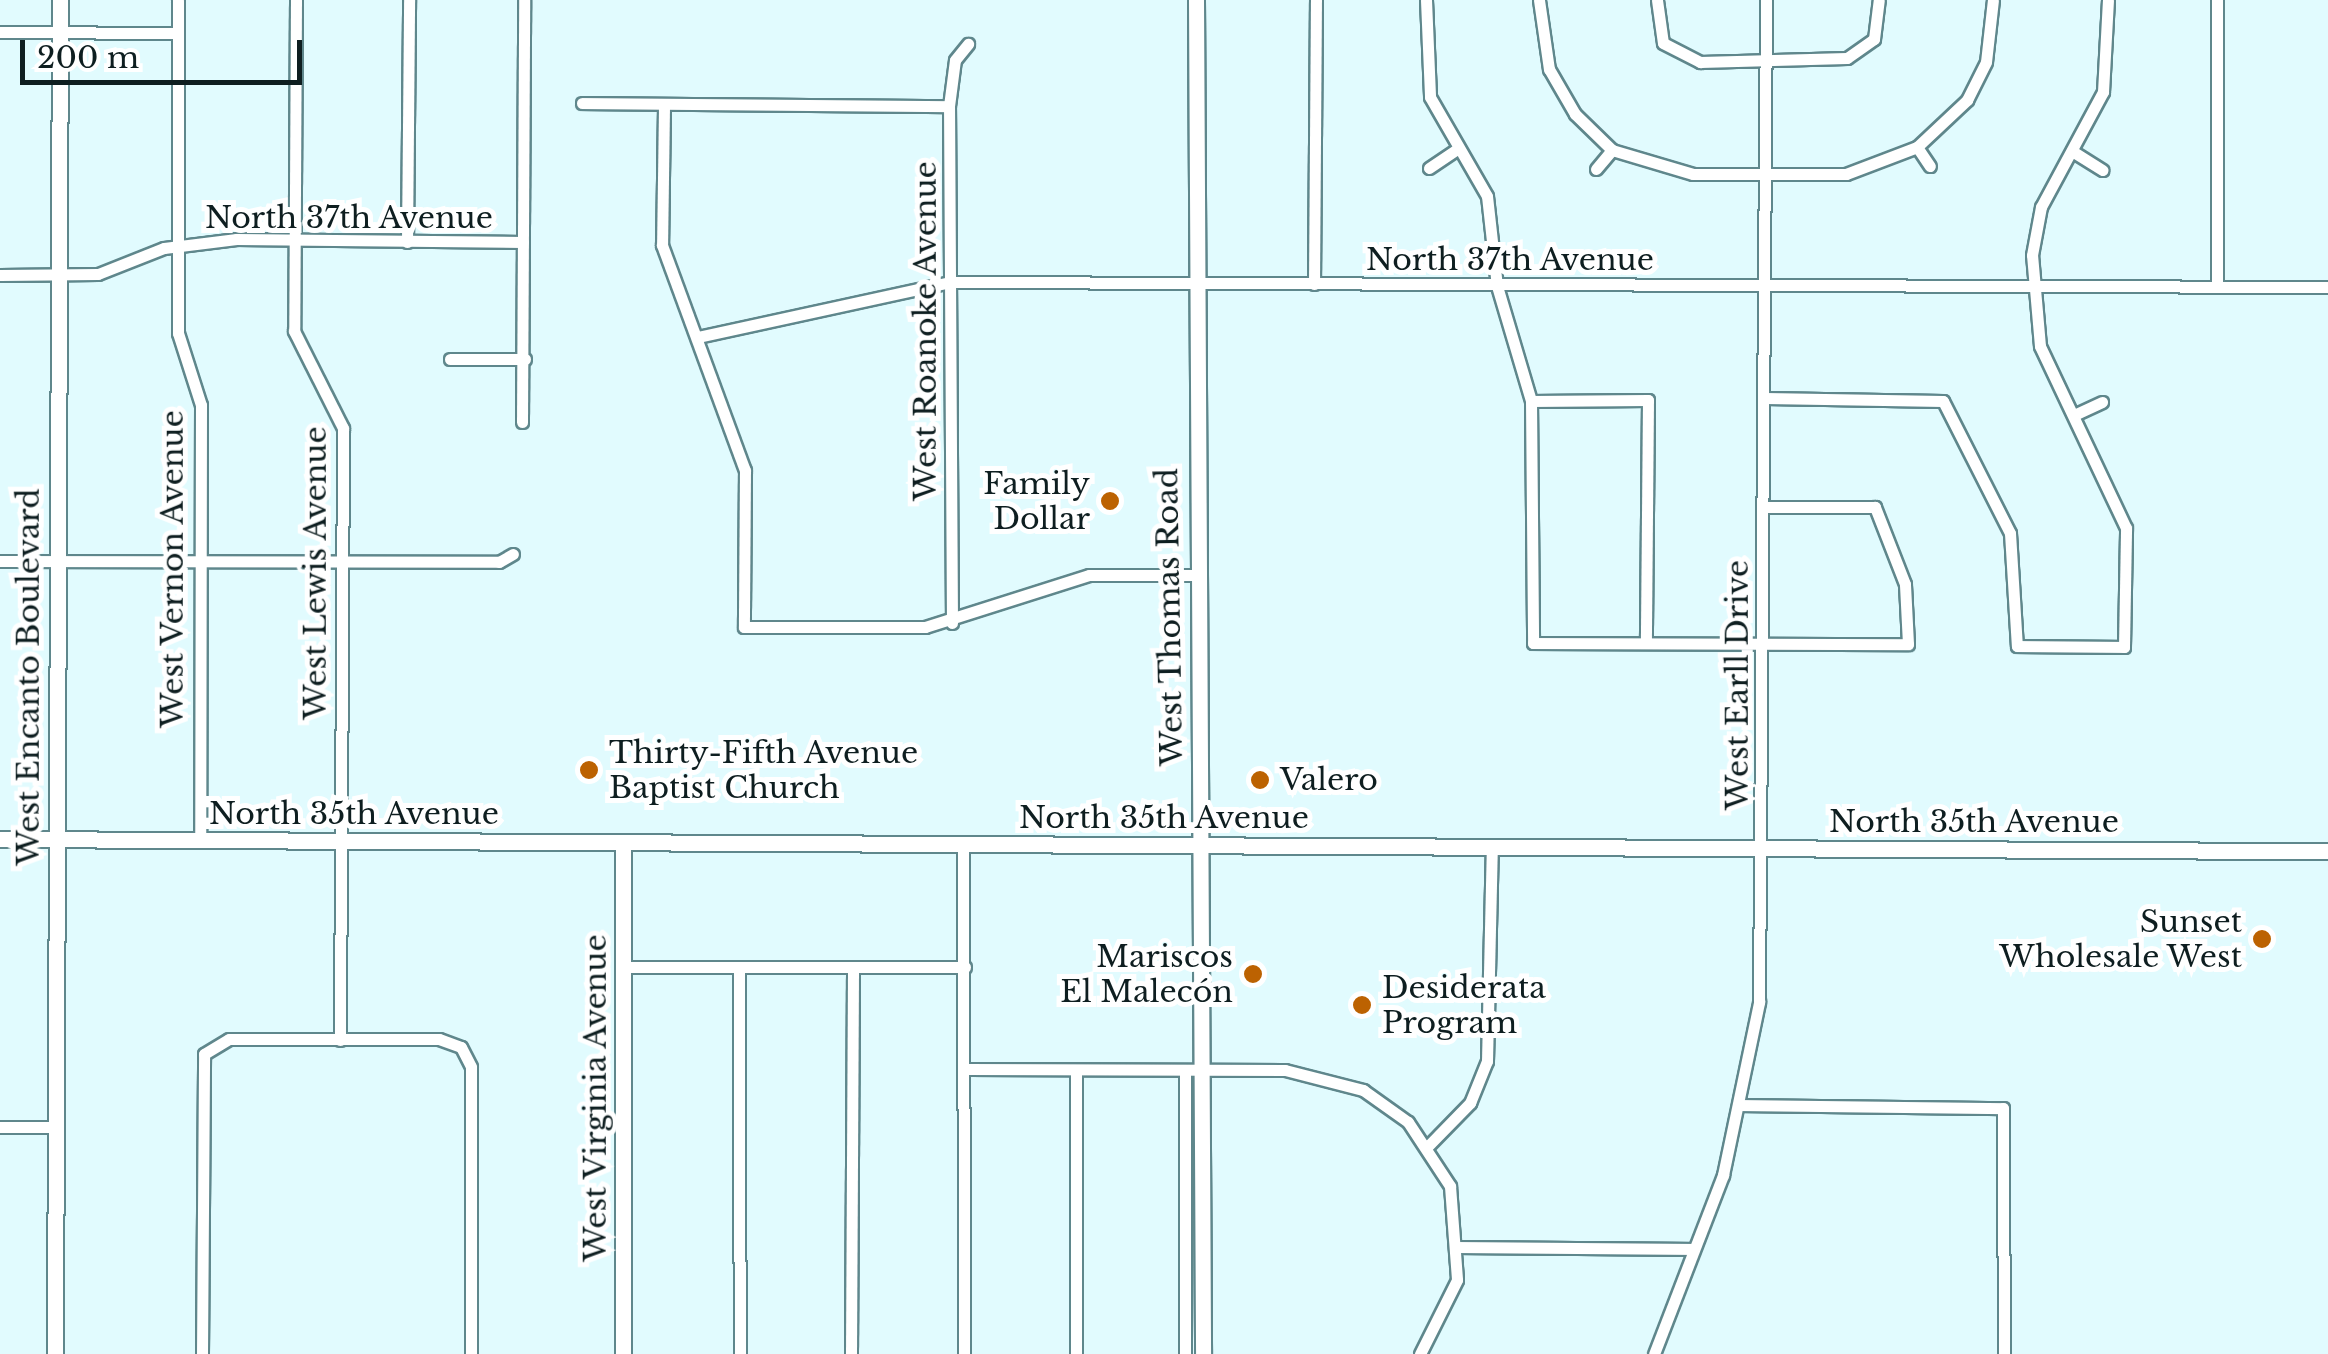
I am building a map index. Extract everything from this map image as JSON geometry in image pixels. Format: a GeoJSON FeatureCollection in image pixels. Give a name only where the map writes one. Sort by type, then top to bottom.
{"type":"FeatureCollection","features":[{"type":"Feature","properties":{"kind":"main road","name":"West Encanto Boulevard"},"geometry":{"type":"LineString","coordinates":[[55,1354],[60,0]]}},
{"type":"Feature","properties":{"kind":"main road","name":"West Thomas Road"},"geometry":{"type":"LineString","coordinates":[[1196,0],[1194,285],[1200,846],[1194,1071],[1203,1354]]}},
{"type":"Feature","properties":{"kind":"main road","name":"North 35th Avenue"},"geometry":{"type":"LineString","coordinates":[[0,839],[2328,852]]}},
{"type":"Feature","properties":{"kind":"main road","name":"West Virginia Avenue"},"geometry":{"type":"LineString","coordinates":[[622,1354],[624,842]]}},
{"type":"Feature","properties":{"kind":"street","name":"West Vernon Avenue"},"geometry":{"type":"LineString","coordinates":[[178,0],[178,333],[201,405],[200,841]]}},
{"type":"Feature","properties":{"kind":"street","name":"West Lewis Avenue"},"geometry":{"type":"LineString","coordinates":[[296,0],[294,331],[340,408],[344,561],[340,1040]]}},
{"type":"Feature","properties":{"kind":"street"},"geometry":{"type":"LineString","coordinates":[[407,242],[409,0]]}},
{"type":"Feature","properties":{"kind":"street"},"geometry":{"type":"LineString","coordinates":[[522,422],[524,0]]}},
{"type":"Feature","properties":{"kind":"street"},"geometry":{"type":"LineString","coordinates":[[1314,284],[1316,0]]}},
{"type":"Feature","properties":{"kind":"street"},"geometry":{"type":"LineString","coordinates":[[1426,0],[1430,97],[1486,196],[1497,286],[1531,402],[1533,643],[1908,644],[1906,584],[1875,507],[1762,507]]}},
{"type":"Feature","properties":{"kind":"street"},"geometry":{"type":"LineString","coordinates":[[1539,0],[1549,69],[1612,150],[1653,168],[1766,174],[1846,174],[1917,148],[1967,100],[1986,62],[1993,0]]}},
{"type":"Feature","properties":{"kind":"street"},"geometry":{"type":"LineString","coordinates":[[1658,0],[1663,43],[1680,56],[1767,59],[1846,58],[1874,40],[1879,0]]}},
{"type":"Feature","properties":{"kind":"street","name":"West Earll Drive"},"geometry":{"type":"LineString","coordinates":[[1654,1354],[1742,1105],[1759,1002],[1766,0]]}},
{"type":"Feature","properties":{"kind":"street"},"geometry":{"type":"LineString","coordinates":[[1765,398],[1943,401],[2010,534],[2017,646],[2124,647],[2126,528],[2040,346],[2033,287],[2041,207],[2102,92],[2108,0]]}},
{"type":"Feature","properties":{"kind":"street"},"geometry":{"type":"LineString","coordinates":[[2216,0],[2216,287]]}},
{"type":"Feature","properties":{"kind":"street"},"geometry":{"type":"LineString","coordinates":[[0,32],[177,33]]}},
{"type":"Feature","properties":{"kind":"street","name":"West Roanoke Avenue"},"geometry":{"type":"LineString","coordinates":[[952,622],[949,106],[955,60],[968,44]]}},
{"type":"Feature","properties":{"kind":"street"},"geometry":{"type":"LineString","coordinates":[[582,103],[664,107],[949,106]]}},
{"type":"Feature","properties":{"kind":"street"},"geometry":{"type":"LineString","coordinates":[[664,107],[662,245],[744,470],[744,627],[952,622],[1089,575],[1196,574]]}},
{"type":"Feature","properties":{"kind":"street"},"geometry":{"type":"LineString","coordinates":[[1917,148],[1930,166]]}},
{"type":"Feature","properties":{"kind":"street"},"geometry":{"type":"LineString","coordinates":[[1430,168],[1457,149]]}},
{"type":"Feature","properties":{"kind":"street"},"geometry":{"type":"LineString","coordinates":[[1596,168],[1612,150]]}},
{"type":"Feature","properties":{"kind":"street"},"geometry":{"type":"LineString","coordinates":[[2072,151],[2102,170]]}},
{"type":"Feature","properties":{"kind":"street","name":"North 37th Avenue"},"geometry":{"type":"LineString","coordinates":[[0,275],[98,274],[178,244],[523,242]]}},
{"type":"Feature","properties":{"kind":"street","name":"North 37th Avenue"},"geometry":{"type":"LineString","coordinates":[[698,337],[950,282],[2328,287]]}},
{"type":"Feature","properties":{"kind":"street"},"geometry":{"type":"LineString","coordinates":[[450,359],[524,359]]}},
{"type":"Feature","properties":{"kind":"street"},"geometry":{"type":"LineString","coordinates":[[1531,402],[1648,400],[1646,643]]}},
{"type":"Feature","properties":{"kind":"street"},"geometry":{"type":"LineString","coordinates":[[2074,415],[2102,402]]}},
{"type":"Feature","properties":{"kind":"street"},"geometry":{"type":"LineString","coordinates":[[0,561],[499,562],[514,554]]}},
{"type":"Feature","properties":{"kind":"street"},"geometry":{"type":"LineString","coordinates":[[964,845],[964,1354]]}},
{"type":"Feature","properties":{"kind":"street"},"geometry":{"type":"LineString","coordinates":[[1428,1147],[1470,1103],[1487,1061],[1492,847]]}},
{"type":"Feature","properties":{"kind":"street"},"geometry":{"type":"LineString","coordinates":[[624,966],[965,966]]}},
{"type":"Feature","properties":{"kind":"street"},"geometry":{"type":"LineString","coordinates":[[739,966],[740,1354]]}},
{"type":"Feature","properties":{"kind":"street"},"geometry":{"type":"LineString","coordinates":[[851,1354],[853,966]]}},
{"type":"Feature","properties":{"kind":"street"},"geometry":{"type":"LineString","coordinates":[[202,1354],[204,1054],[229,1040],[340,1040],[460,1047],[471,1067],[472,1354]]}},
{"type":"Feature","properties":{"kind":"street"},"geometry":{"type":"LineString","coordinates":[[966,1069],[1194,1071],[1339,1080],[1408,1122],[1428,1147],[1450,1186],[1460,1247],[1444,1314],[1420,1354]]}},
{"type":"Feature","properties":{"kind":"street"},"geometry":{"type":"LineString","coordinates":[[1076,1070],[1076,1354]]}},
{"type":"Feature","properties":{"kind":"street","name":"West Thomas Road"},"geometry":{"type":"LineString","coordinates":[[1185,1354],[1194,1071]]}},
{"type":"Feature","properties":{"kind":"street"},"geometry":{"type":"LineString","coordinates":[[1742,1105],[2003,1108],[2004,1354]]}},
{"type":"Feature","properties":{"kind":"street"},"geometry":{"type":"LineString","coordinates":[[0,1127],[55,1127]]}},
{"type":"Feature","properties":{"kind":"street"},"geometry":{"type":"LineString","coordinates":[[1460,1247],[1693,1250]]}},
{"type":"Feature","properties":{"kind":"place","name":"Family Dollar"},"geometry":{"type":"Point","coordinates":[1110,501]}},
{"type":"Feature","properties":{"kind":"place","name":"Thirty-Fifth Avenue Baptist Church"},"geometry":{"type":"Point","coordinates":[589,770]}},
{"type":"Feature","properties":{"kind":"place","name":"Valero"},"geometry":{"type":"Point","coordinates":[1260,780]}},
{"type":"Feature","properties":{"kind":"place","name":"Sunset Wholesale West"},"geometry":{"type":"Point","coordinates":[2262,939]}},
{"type":"Feature","properties":{"kind":"place","name":"Mariscos El Malecón"},"geometry":{"type":"Point","coordinates":[1253,974]}},
{"type":"Feature","properties":{"kind":"place","name":"Desiderata Program"},"geometry":{"type":"Point","coordinates":[1362,1005]}}]}
